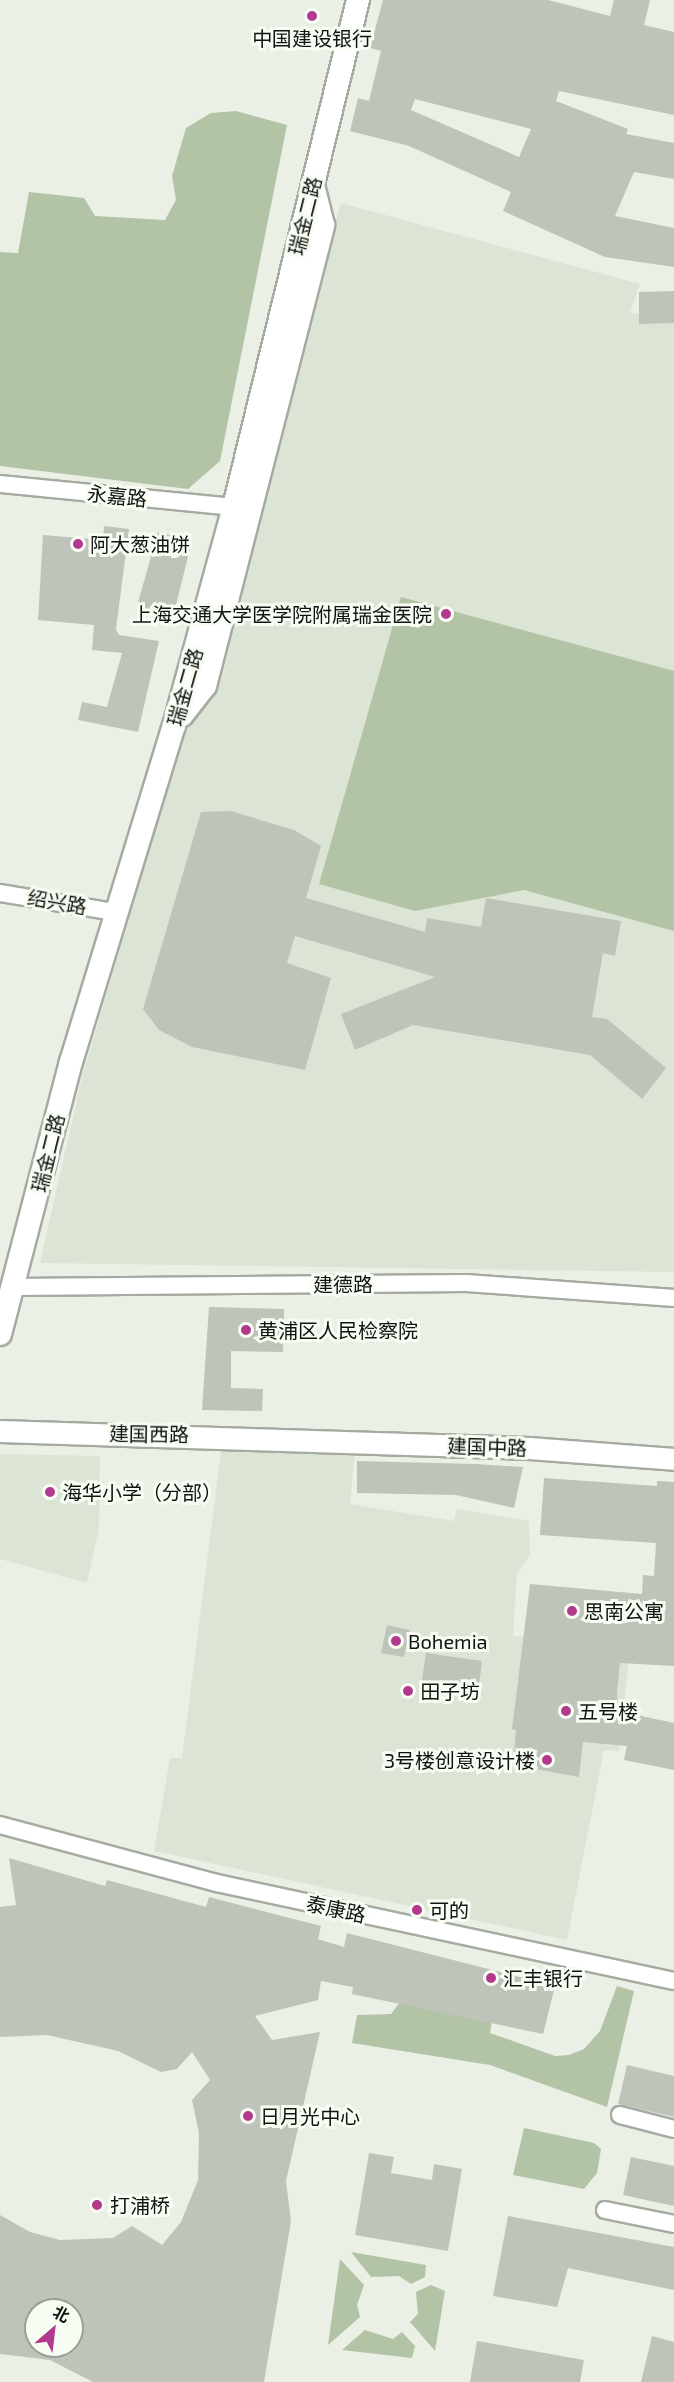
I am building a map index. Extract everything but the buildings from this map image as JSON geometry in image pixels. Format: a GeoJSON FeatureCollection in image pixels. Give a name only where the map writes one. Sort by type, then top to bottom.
{"type":"FeatureCollection","features":[{"type":"Feature","properties":{"kind":"main road","name":"瑞金二路"},"geometry":{"type":"LineString","coordinates":[[0,1334],[114,912],[174,726],[234,507],[358,0]]}},
{"type":"Feature","properties":{"kind":"main road"},"geometry":{"type":"LineString","coordinates":[[174,726],[205,686],[322,225],[313,185]]}},
{"type":"Feature","properties":{"kind":"street","name":"永嘉路"},"geometry":{"type":"LineString","coordinates":[[0,484],[234,507]]}},
{"type":"Feature","properties":{"kind":"street","name":"绍兴路"},"geometry":{"type":"LineString","coordinates":[[0,893],[114,912]]}},
{"type":"Feature","properties":{"kind":"street","name":"建德路"},"geometry":{"type":"LineString","coordinates":[[12,1287],[466,1283],[674,1298]]}},
{"type":"Feature","properties":{"kind":"street","name":"建国西路"},"geometry":{"type":"LineString","coordinates":[[0,1431],[299,1439]]}},
{"type":"Feature","properties":{"kind":"street","name":"建国中路"},"geometry":{"type":"LineString","coordinates":[[299,1439],[674,1459]]}},
{"type":"Feature","properties":{"kind":"street","name":"泰康路"},"geometry":{"type":"LineString","coordinates":[[0,1825],[217,1883],[674,1981]]}},
{"type":"Feature","properties":{"kind":"street"},"geometry":{"type":"LineString","coordinates":[[621,2115],[674,2129]]}},
{"type":"Feature","properties":{"kind":"street"},"geometry":{"type":"LineString","coordinates":[[604,2210],[674,2224]]}},
{"type":"Feature","properties":{"kind":"shaded area","name":"上海交通大学医学院附属瑞金医院"},"geometry":{"type":"Polygon","coordinates":[[[341,203],[640,284],[630,313],[674,316],[674,1272],[40,1263],[82,1077],[341,203]]]}},
{"type":"Feature","properties":{"kind":"shaded area","name":"田子坊"},"geometry":{"type":"Polygon","coordinates":[[[355,1448],[350,1504],[454,1521],[457,1509],[529,1521],[530,1555],[517,1575],[513,1636],[630,1649],[619,1751],[604,1750],[567,1940],[154,1851],[170,1758],[182,1758],[221,1451],[355,1448]]]}},
{"type":"Feature","properties":{"kind":"shaded area","name":"海华小学（分部）"},"geometry":{"type":"Polygon","coordinates":[[[0,1454],[100,1456],[99,1528],[87,1583],[0,1559],[0,1454]]]}},
{"type":"Feature","properties":{"kind":"green space"},"geometry":{"type":"Polygon","coordinates":[[[236,111],[287,125],[220,461],[188,489],[0,466],[0,252],[18,253],[29,192],[84,198],[95,216],[165,220],[176,200],[172,176],[186,128],[211,113],[236,111]]]}},
{"type":"Feature","properties":{"kind":"green space"},"geometry":{"type":"Polygon","coordinates":[[[401,597],[674,671],[674,931],[524,890],[415,911],[319,884],[401,597]]]}},
{"type":"Feature","properties":{"kind":"green space"},"geometry":{"type":"Polygon","coordinates":[[[617,1986],[634,1991],[607,2107],[490,2065],[352,2043],[357,2015],[391,2014],[400,2002],[492,2021],[490,2033],[555,2056],[569,2055],[584,2049],[600,2031],[617,1986]]]}},
{"type":"Feature","properties":{"kind":"green space"},"geometry":{"type":"Polygon","coordinates":[[[524,2128],[594,2143],[601,2149],[597,2173],[584,2189],[513,2175],[524,2128]]]}},
{"type":"Feature","properties":{"kind":"green space"},"geometry":{"type":"Polygon","coordinates":[[[351,2252],[426,2265],[425,2277],[411,2284],[399,2276],[371,2277],[351,2252]]]}},
{"type":"Feature","properties":{"kind":"green space"},"geometry":{"type":"Polygon","coordinates":[[[340,2259],[364,2285],[357,2305],[360,2317],[328,2345],[340,2259]]]}},
{"type":"Feature","properties":{"kind":"green space"},"geometry":{"type":"Polygon","coordinates":[[[431,2285],[445,2291],[435,2351],[410,2322],[418,2314],[416,2292],[431,2285]]]}},
{"type":"Feature","properties":{"kind":"green space"},"geometry":{"type":"Polygon","coordinates":[[[365,2330],[393,2339],[402,2332],[415,2346],[412,2358],[342,2350],[365,2330]]]}},
{"type":"Feature","properties":{"kind":"place","name":"中国建设银行"},"geometry":{"type":"Point","coordinates":[312,16]}},
{"type":"Feature","properties":{"kind":"place","name":"阿大葱油饼"},"geometry":{"type":"Point","coordinates":[78,544]}},
{"type":"Feature","properties":{"kind":"place","name":"上海交通大学医学院附属瑞金医院"},"geometry":{"type":"Point","coordinates":[446,614]}},
{"type":"Feature","properties":{"kind":"place","name":"黄浦区人民检察院"},"geometry":{"type":"Point","coordinates":[246,1330]}},
{"type":"Feature","properties":{"kind":"place","name":"海华小学（分部）"},"geometry":{"type":"Point","coordinates":[50,1492]}},
{"type":"Feature","properties":{"kind":"place","name":"思南公寓"},"geometry":{"type":"Point","coordinates":[572,1611]}},
{"type":"Feature","properties":{"kind":"place","name":"Bohemia"},"geometry":{"type":"Point","coordinates":[396,1641]}},
{"type":"Feature","properties":{"kind":"place","name":"田子坊"},"geometry":{"type":"Point","coordinates":[408,1691]}},
{"type":"Feature","properties":{"kind":"place","name":"五号楼"},"geometry":{"type":"Point","coordinates":[566,1711]}},
{"type":"Feature","properties":{"kind":"place","name":"3号楼创意设计楼"},"geometry":{"type":"Point","coordinates":[547,1760]}},
{"type":"Feature","properties":{"kind":"place","name":"可的"},"geometry":{"type":"Point","coordinates":[417,1910]}},
{"type":"Feature","properties":{"kind":"place","name":"汇丰银行"},"geometry":{"type":"Point","coordinates":[491,1978]}},
{"type":"Feature","properties":{"kind":"place","name":"日月光中心"},"geometry":{"type":"Point","coordinates":[248,2116]}},
{"type":"Feature","properties":{"kind":"place","name":"打浦桥"},"geometry":{"type":"Point","coordinates":[97,2205]}}]}
